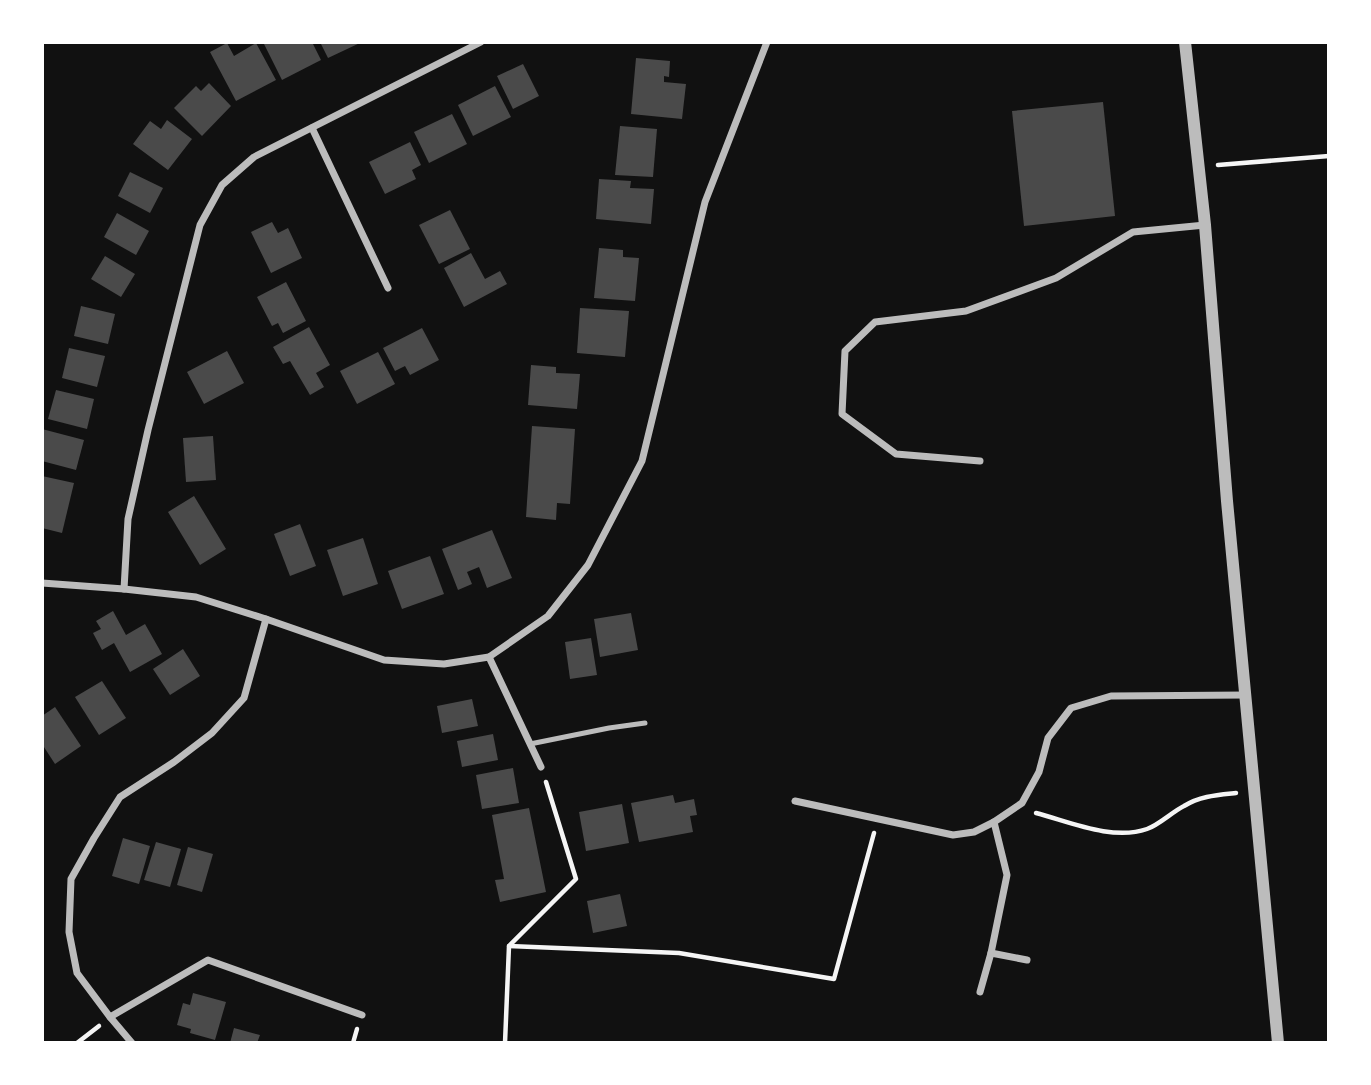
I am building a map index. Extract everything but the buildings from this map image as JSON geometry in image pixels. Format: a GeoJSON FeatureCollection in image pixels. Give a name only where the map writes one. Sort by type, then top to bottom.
{"type":"FeatureCollection","features":[{"type":"Feature","properties":{"kind":"street"},"geometry":{"type":"LineString","coordinates":[[124,589],[128,519],[148,430],[200,225],[222,185],[254,157],[481,42]]}},
{"type":"Feature","properties":{"kind":"street"},"geometry":{"type":"LineString","coordinates":[[42,583],[196,597],[384,660],[444,664],[489,657],[548,616],[588,565],[642,461],[705,202],[767,42]]}},
{"type":"Feature","properties":{"kind":"street"},"geometry":{"type":"LineString","coordinates":[[1185,42],[1205,225],[1226,487],[1278,1043]]}},
{"type":"Feature","properties":{"kind":"street"},"geometry":{"type":"LineString","coordinates":[[312,128],[388,288]]}},
{"type":"Feature","properties":{"kind":"street"},"geometry":{"type":"LineString","coordinates":[[980,461],[896,454],[842,414],[845,351],[875,322],[966,311],[1056,278],[1133,232],[1205,225]]}},
{"type":"Feature","properties":{"kind":"street"},"geometry":{"type":"LineString","coordinates":[[132,1043],[77,972],[69,932],[71,880],[120,797],[174,762],[212,733],[244,698],[265,619]]}},
{"type":"Feature","properties":{"kind":"street"},"geometry":{"type":"LineString","coordinates":[[489,657],[541,767]]}},
{"type":"Feature","properties":{"kind":"street"},"geometry":{"type":"LineString","coordinates":[[795,801],[953,835],[974,832],[1022,803],[1039,772],[1048,738],[1071,708],[1111,696],[1246,695]]}},
{"type":"Feature","properties":{"kind":"street"},"geometry":{"type":"LineString","coordinates":[[980,992],[1007,875],[994,822]]}},
{"type":"Feature","properties":{"kind":"street"},"geometry":{"type":"LineString","coordinates":[[991,953],[1027,960]]}},
{"type":"Feature","properties":{"kind":"street"},"geometry":{"type":"LineString","coordinates":[[110,1017],[208,960],[362,1015]]}},
{"type":"Feature","properties":{"kind":"lane"},"geometry":{"type":"LineString","coordinates":[[530,744],[645,723]]}},
{"type":"Feature","properties":{"kind":"path"},"geometry":{"type":"LineString","coordinates":[[1198,167],[1329,156]]}},
{"type":"Feature","properties":{"kind":"path"},"geometry":{"type":"LineString","coordinates":[[505,1043],[509,946],[576,879],[541,767]]}},
{"type":"Feature","properties":{"kind":"path"},"geometry":{"type":"LineString","coordinates":[[1015,807],[1108,832],[1129,833],[1150,828],[1202,797],[1255,790]]}},
{"type":"Feature","properties":{"kind":"path"},"geometry":{"type":"LineString","coordinates":[[509,946],[680,953],[834,979],[872,844],[876,819]]}},
{"type":"Feature","properties":{"kind":"path"},"geometry":{"type":"LineString","coordinates":[[77,1043],[110,1017]]}}]}
